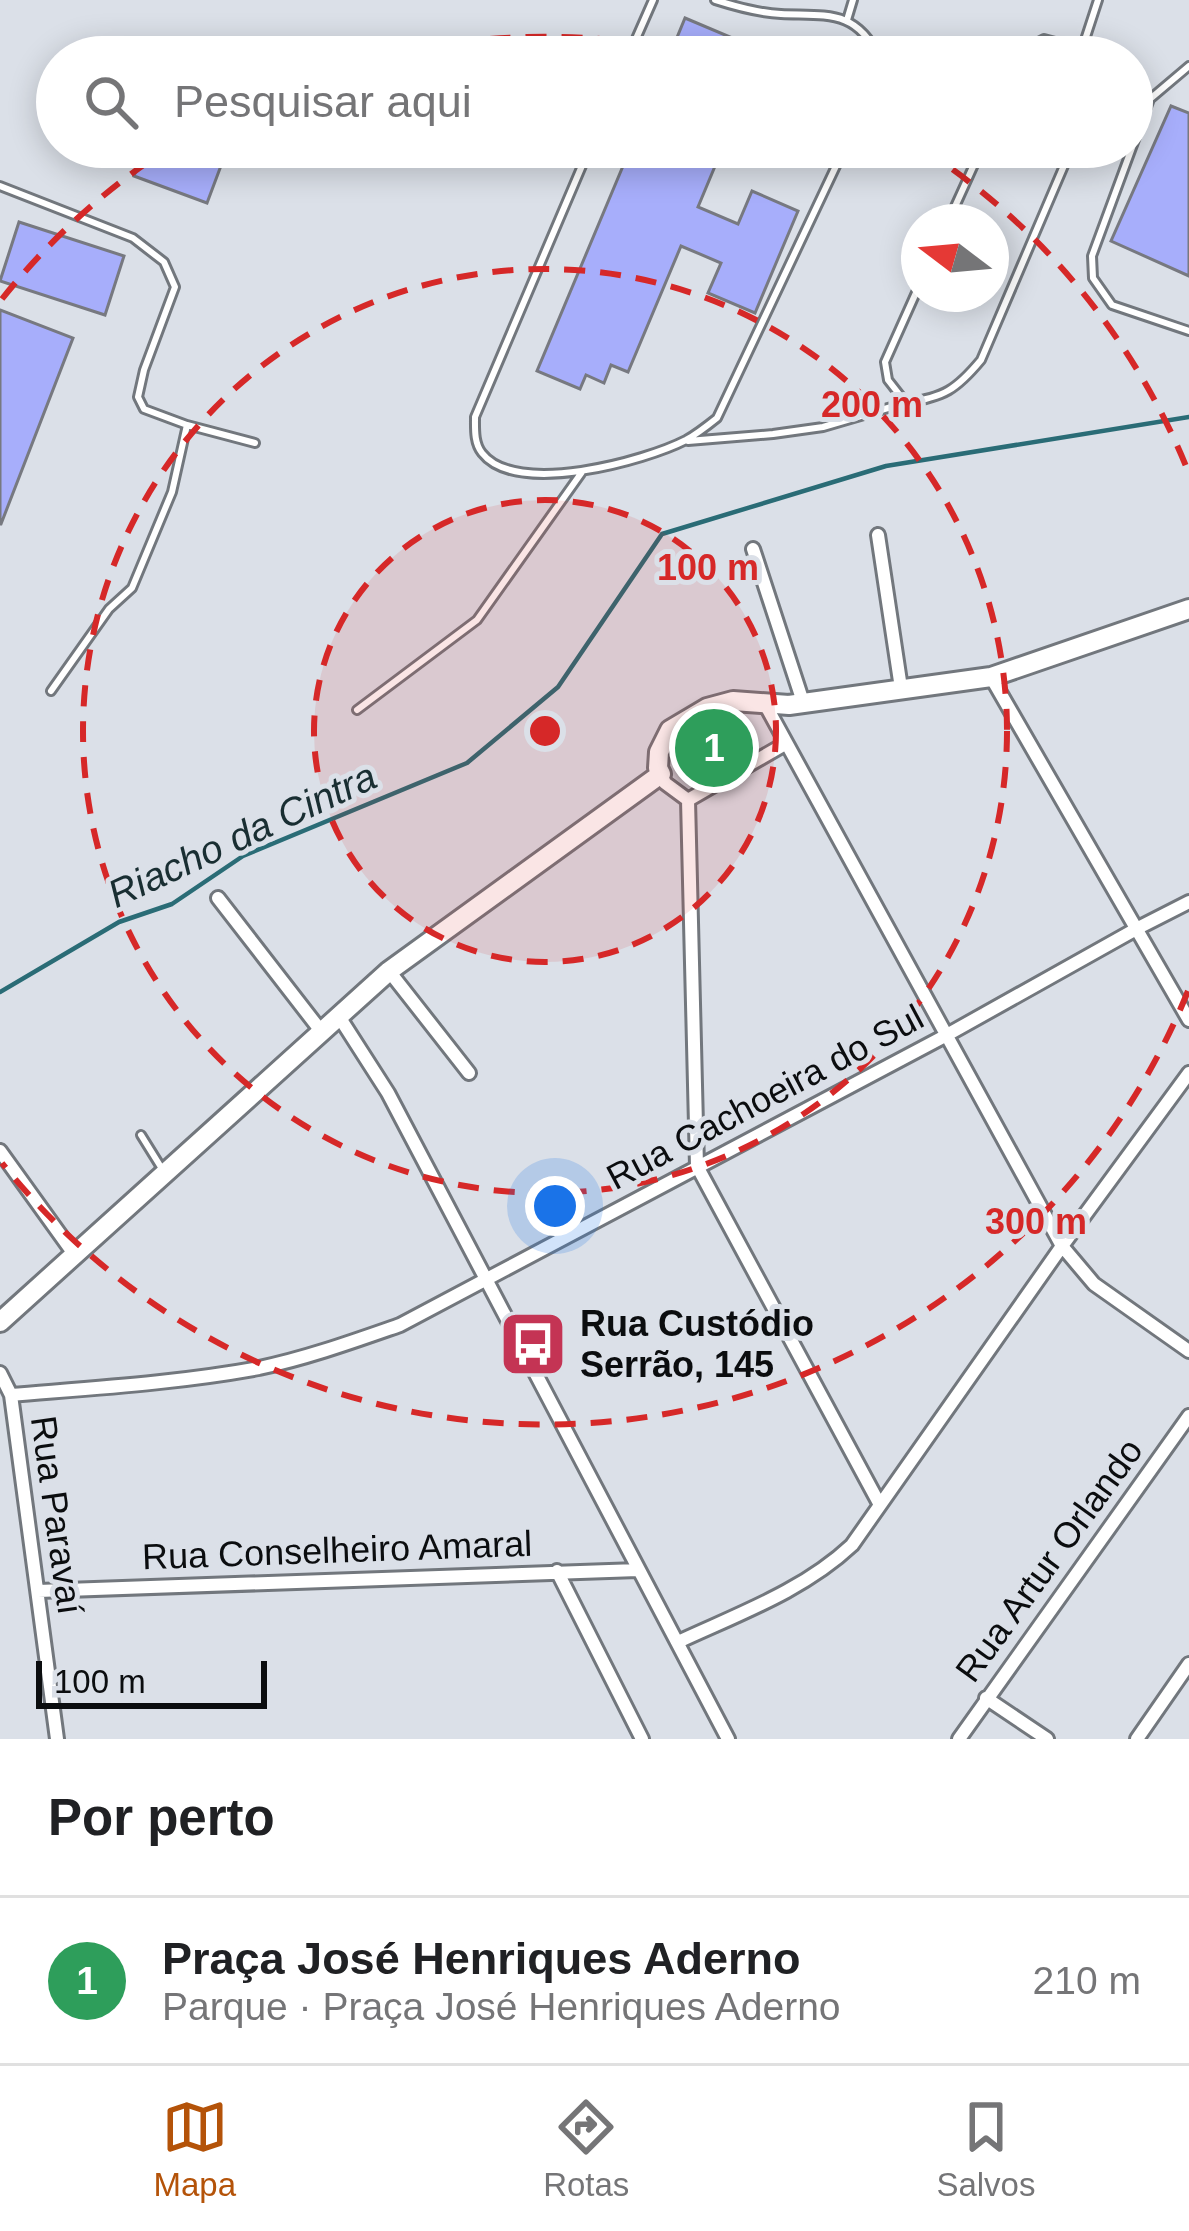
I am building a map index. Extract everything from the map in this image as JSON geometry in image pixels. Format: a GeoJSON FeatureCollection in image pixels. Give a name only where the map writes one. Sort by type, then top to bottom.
{"type":"FeatureCollection","features":[{"type":"Feature","properties":{"kind":"street"},"geometry":{"type":"LineString","coordinates":[[878,535],[902,688]]}},
{"type":"Feature","properties":{"kind":"street"},"geometry":{"type":"LineString","coordinates":[[753,549],[802,702]]}},
{"type":"Feature","properties":{"kind":"street"},"geometry":{"type":"LineString","coordinates":[[688,800],[665,783],[658,752],[670,730],[707,708],[733,701],[802,702],[991,677],[1189,609]]}},
{"type":"Feature","properties":{"kind":"street"},"geometry":{"type":"LineString","coordinates":[[991,677],[1189,1020]]}},
{"type":"Feature","properties":{"kind":"street"},"geometry":{"type":"LineString","coordinates":[[765,704],[1062,1246],[1094,1284],[1189,1351]]}},
{"type":"Feature","properties":{"kind":"street"},"geometry":{"type":"LineString","coordinates":[[688,800],[785,744]]}},
{"type":"Feature","properties":{"kind":"street"},"geometry":{"type":"LineString","coordinates":[[0,1322],[389,971],[661,774]]}},
{"type":"Feature","properties":{"kind":"street"},"geometry":{"type":"LineString","coordinates":[[688,800],[697,1166],[880,1505]]}},
{"type":"Feature","properties":{"kind":"street"},"geometry":{"type":"LineString","coordinates":[[218,898],[321,1031]]}},
{"type":"Feature","properties":{"kind":"street","name":"Rua Cachoeira do Sul"},"geometry":{"type":"LineString","coordinates":[[11,1396],[262,1367],[400,1325],[1189,902]]}},
{"type":"Feature","properties":{"kind":"street"},"geometry":{"type":"LineString","coordinates":[[389,971],[469,1073]]}},
{"type":"Feature","properties":{"kind":"street"},"geometry":{"type":"LineString","coordinates":[[338,1016],[388,1093],[728,1739]]}},
{"type":"Feature","properties":{"kind":"street"},"geometry":{"type":"LineString","coordinates":[[678,1642],[781,1594],[815,1575],[852,1545],[1189,1073]]}},
{"type":"Feature","properties":{"kind":"street"},"geometry":{"type":"LineString","coordinates":[[0,1151],[74,1254]]}},
{"type":"Feature","properties":{"kind":"street","name":"Rua Paravaí"},"geometry":{"type":"LineString","coordinates":[[0,1373],[11,1396],[57,1739]]}},
{"type":"Feature","properties":{"kind":"street","name":"Rua Artur Orlando"},"geometry":{"type":"LineString","coordinates":[[958,1739],[1189,1416]]}},
{"type":"Feature","properties":{"kind":"street","name":"Rua Conselheiro Amaral"},"geometry":{"type":"LineString","coordinates":[[38,1592],[638,1570]]}},
{"type":"Feature","properties":{"kind":"street"},"geometry":{"type":"LineString","coordinates":[[557,1571],[642,1739]]}},
{"type":"Feature","properties":{"kind":"street"},"geometry":{"type":"LineString","coordinates":[[1137,1739],[1189,1664]]}},
{"type":"Feature","properties":{"kind":"street"},"geometry":{"type":"LineString","coordinates":[[986,1698],[1047,1739]]}},
{"type":"Feature","properties":{"kind":"lane"},"geometry":{"type":"LineString","coordinates":[[637,36],[652,0]]}},
{"type":"Feature","properties":{"kind":"lane"},"geometry":{"type":"LineString","coordinates":[[715,0],[762,12],[847,20],[867,36]]}},
{"type":"Feature","properties":{"kind":"lane"},"geometry":{"type":"LineString","coordinates":[[820,14],[825,0]]}},
{"type":"Feature","properties":{"kind":"lane"},"geometry":{"type":"LineString","coordinates":[[847,20],[853,0]]}},
{"type":"Feature","properties":{"kind":"lane"},"geometry":{"type":"LineString","coordinates":[[1088,36],[1099,0]]}},
{"type":"Feature","properties":{"kind":"lane"},"geometry":{"type":"LineString","coordinates":[[1153,97],[1186,75],[1189,66]]}},
{"type":"Feature","properties":{"kind":"lane"},"geometry":{"type":"LineString","coordinates":[[581,168],[475,417],[478,448],[485,458],[505,468],[582,472],[684,441],[823,427],[936,398],[981,360],[1063,168]]}},
{"type":"Feature","properties":{"kind":"lane"},"geometry":{"type":"LineString","coordinates":[[684,441],[717,418],[835,168]]}},
{"type":"Feature","properties":{"kind":"lane"},"geometry":{"type":"LineString","coordinates":[[956,204],[972,168]]}},
{"type":"Feature","properties":{"kind":"lane"},"geometry":{"type":"LineString","coordinates":[[1125,168],[1093,256],[1093,278],[1112,305],[1189,331]]}},
{"type":"Feature","properties":{"kind":"lane"},"geometry":{"type":"LineString","coordinates":[[0,186],[133,238],[164,262],[175,286],[144,370],[138,397],[144,409],[255,443]]}},
{"type":"Feature","properties":{"kind":"lane"},"geometry":{"type":"LineString","coordinates":[[906,403],[888,380],[885,362],[907,312]]}},
{"type":"Feature","properties":{"kind":"lane"},"geometry":{"type":"LineString","coordinates":[[51,691],[109,609],[132,588],[172,492],[187,425]]}},
{"type":"Feature","properties":{"kind":"lane"},"geometry":{"type":"LineString","coordinates":[[357,710],[477,620],[582,472]]}},
{"type":"Feature","properties":{"kind":"lane"},"geometry":{"type":"LineString","coordinates":[[141,1135],[164,1173]]}},
{"type":"Feature","properties":{"kind":"shaded area"},"geometry":{"type":"Polygon","coordinates":[[[743,720],[759,741],[693,778],[682,768],[681,750],[694,738],[743,720]]]}},
{"type":"Feature","properties":{"kind":"building"},"geometry":{"type":"Polygon","coordinates":[[[685,18],[727,36],[678,36],[685,18]]]}},
{"type":"Feature","properties":{"kind":"building"},"geometry":{"type":"Polygon","coordinates":[[[1171,106],[1189,113],[1189,276],[1111,241],[1143,168],[1153,168],[1153,146],[1171,106]]]}},
{"type":"Feature","properties":{"kind":"building"},"geometry":{"type":"Polygon","coordinates":[[[137,168],[220,168],[207,203],[134,176],[137,168]]]}},
{"type":"Feature","properties":{"kind":"building"},"geometry":{"type":"Polygon","coordinates":[[[622,168],[714,168],[698,207],[738,224],[752,191],[798,211],[755,313],[708,293],[721,263],[681,246],[628,372],[611,365],[604,383],[586,375],[580,389],[537,371],[622,168]]]}},
{"type":"Feature","properties":{"kind":"building"},"geometry":{"type":"Polygon","coordinates":[[[19,222],[124,256],[105,315],[0,281],[19,222]]]}},
{"type":"Feature","properties":{"kind":"building"},"geometry":{"type":"Polygon","coordinates":[[[0,310],[73,338],[1,524],[0,524],[0,310]]]}},
{"type":"Feature","properties":{"kind":"waterway","name":"Riacho da Cintra"},"geometry":{"type":"LineString","coordinates":[[0,992],[119,922],[172,904],[243,856],[467,763],[558,687],[662,534],[886,466],[1189,417]]}},
{"type":"Feature","properties":{"kind":"place","name":"Praça José Henriques Aderno"},"geometry":{"type":"Point","coordinates":[714,748]}},
{"type":"Feature","properties":{"kind":"place","name":"Rua Custódio Serrão, 145"},"geometry":{"type":"Point","coordinates":[533,1344]}}]}
